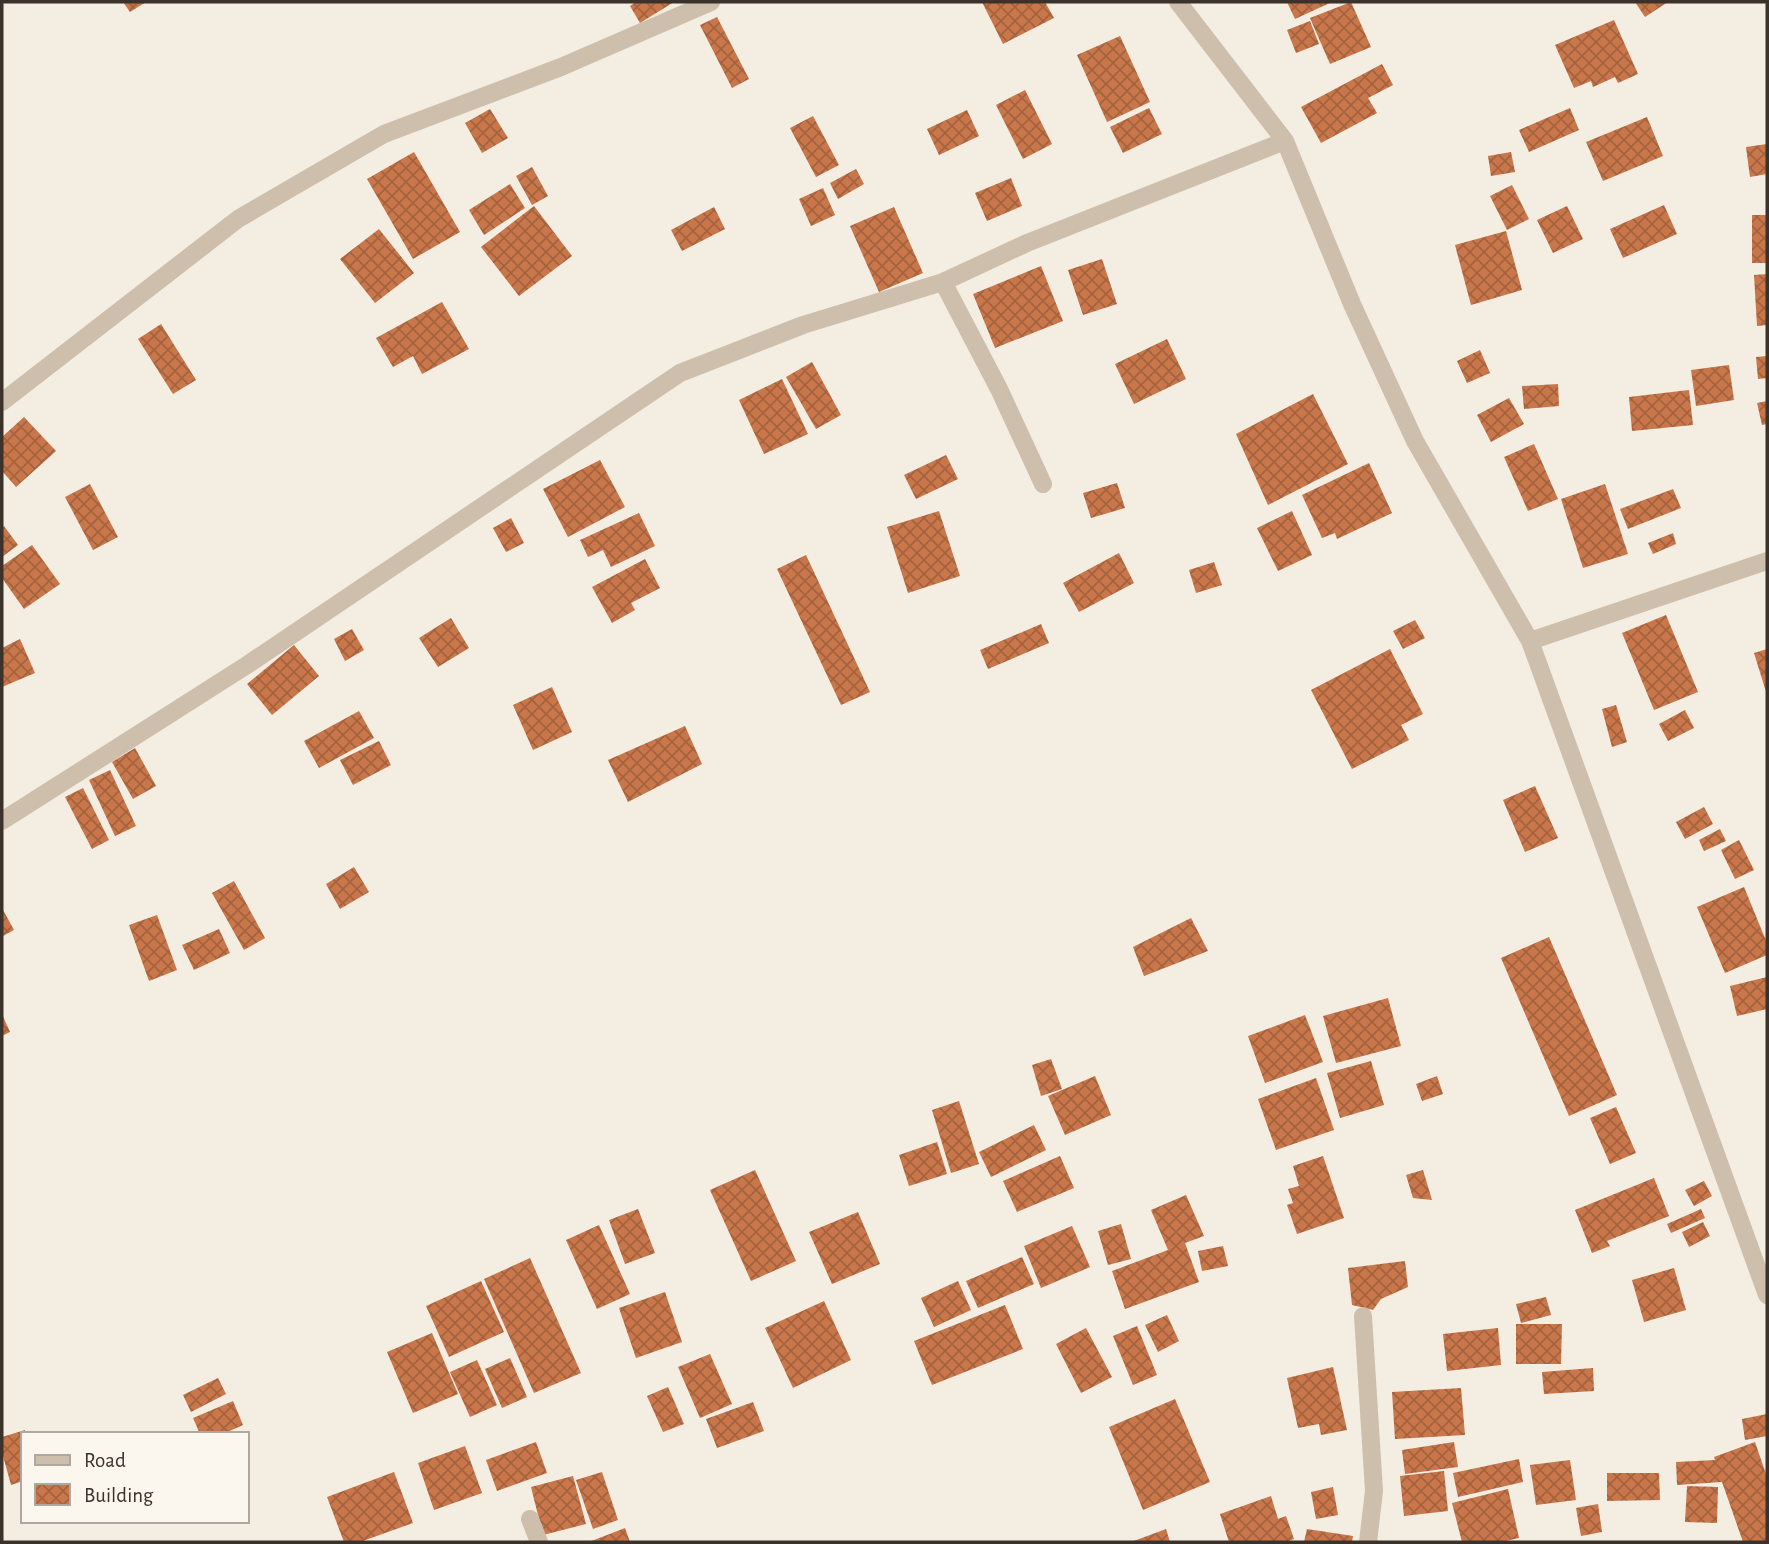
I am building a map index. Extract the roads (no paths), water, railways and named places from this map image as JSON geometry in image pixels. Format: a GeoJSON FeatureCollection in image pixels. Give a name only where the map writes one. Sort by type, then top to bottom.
{"type":"FeatureCollection","features":[{"type":"Feature","properties":{"kind":"street"},"geometry":{"type":"LineString","coordinates":[[2,402],[238,219],[384,134],[561,67],[711,2]]}},
{"type":"Feature","properties":{"kind":"street"},"geometry":{"type":"LineString","coordinates":[[1178,2],[1285,141],[1352,304],[1416,441],[1530,641],[1767,1295]]}},
{"type":"Feature","properties":{"kind":"street"},"geometry":{"type":"LineString","coordinates":[[2,821],[247,666],[680,373],[803,325],[943,282],[1027,243],[1285,141]]}},
{"type":"Feature","properties":{"kind":"street"},"geometry":{"type":"LineString","coordinates":[[943,282],[999,389],[1042,484]]}},
{"type":"Feature","properties":{"kind":"street"},"geometry":{"type":"LineString","coordinates":[[1530,641],[1767,561]]}},
{"type":"Feature","properties":{"kind":"street"},"geometry":{"type":"LineString","coordinates":[[1363,1316],[1374,1491],[1368,1542]]}},
{"type":"Feature","properties":{"kind":"street"},"geometry":{"type":"LineString","coordinates":[[530,1519],[539,1542]]}}]}
